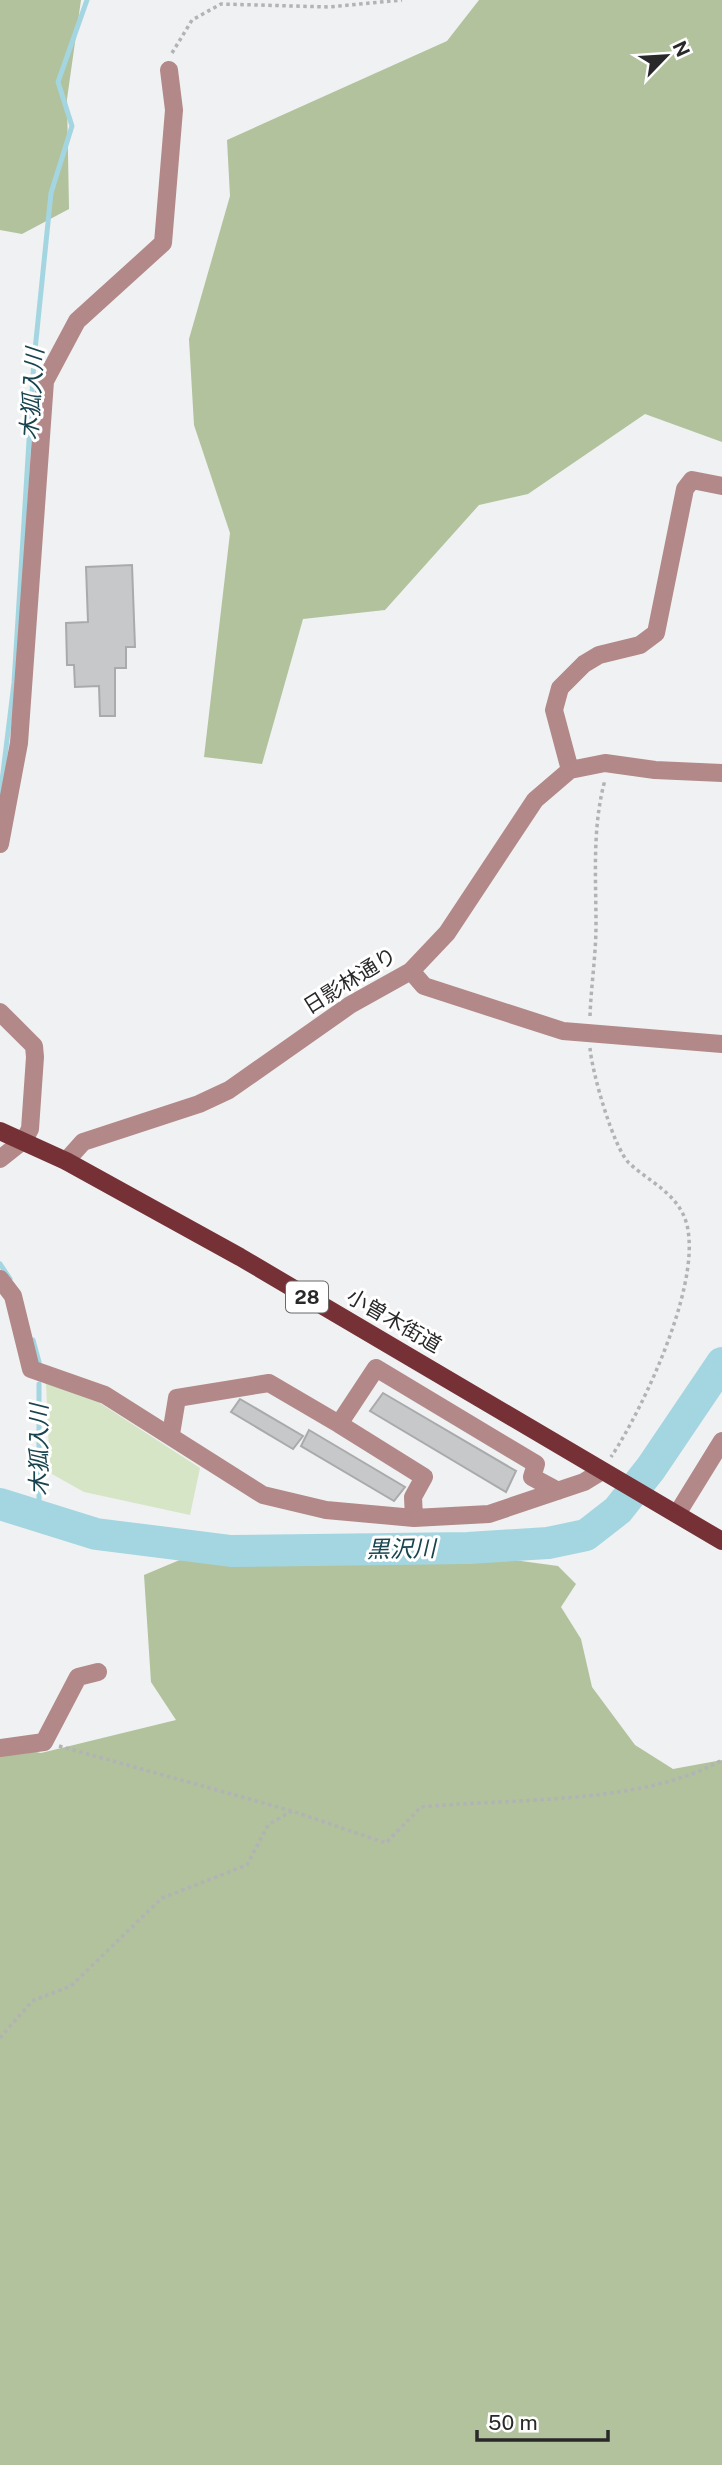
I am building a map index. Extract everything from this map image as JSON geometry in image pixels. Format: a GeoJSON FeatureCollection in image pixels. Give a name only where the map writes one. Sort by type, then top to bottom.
{"type":"FeatureCollection","features":[{"type":"Feature","properties":{"kind":"main road","name":"小曽木街道"},"geometry":{"type":"LineString","coordinates":[[0,1131],[66,1161],[240,1257],[722,1541]]}},
{"type":"Feature","properties":{"kind":"street"},"geometry":{"type":"LineString","coordinates":[[0,844],[20,732],[45,381],[77,321],[152,257],[163,243],[174,110],[169,70]]}},
{"type":"Feature","properties":{"kind":"street"},"geometry":{"type":"LineString","coordinates":[[722,486],[691,480],[685,489],[656,633],[640,645],[598,655],[584,664],[560,688],[554,710],[570,770],[582,765],[611,765],[722,773]]}},
{"type":"Feature","properties":{"kind":"street","name":"日影林通り"},"geometry":{"type":"LineString","coordinates":[[66,1161],[83,1142],[199,1104],[229,1090],[350,1005],[411,971],[447,933],[535,800],[570,770]]}},
{"type":"Feature","properties":{"kind":"street"},"geometry":{"type":"LineString","coordinates":[[411,971],[424,986],[563,1031],[722,1044]]}},
{"type":"Feature","properties":{"kind":"street"},"geometry":{"type":"LineString","coordinates":[[0,1012],[34,1046],[33,1111],[30,1129],[24,1140],[0,1159]]}},
{"type":"Feature","properties":{"kind":"street"},"geometry":{"type":"LineString","coordinates":[[0,1279],[13,1296],[31,1369],[95,1390],[171,1434],[263,1495],[326,1510],[414,1518],[489,1514],[605,1473]]}},
{"type":"Feature","properties":{"kind":"street"},"geometry":{"type":"LineString","coordinates":[[339,1424],[376,1368],[536,1464],[532,1477],[558,1491]]}},
{"type":"Feature","properties":{"kind":"street"},"geometry":{"type":"LineString","coordinates":[[171,1434],[177,1398],[269,1383],[424,1477],[413,1497],[414,1518]]}},
{"type":"Feature","properties":{"kind":"street"},"geometry":{"type":"LineString","coordinates":[[677,1514],[722,1441]]}},
{"type":"Feature","properties":{"kind":"street"},"geometry":{"type":"LineString","coordinates":[[0,1748],[44,1742],[78,1677],[98,1672]]}},
{"type":"Feature","properties":{"kind":"path"},"geometry":{"type":"LineString","coordinates":[[169,70],[167,60],[192,20],[221,4],[329,6],[402,0]]}},
{"type":"Feature","properties":{"kind":"path"},"geometry":{"type":"LineString","coordinates":[[605,1473],[669,1342],[684,1284],[689,1234],[683,1214],[670,1196],[621,1153],[597,1087],[589,1034],[599,800],[611,765]]}},
{"type":"Feature","properties":{"kind":"path"},"geometry":{"type":"LineString","coordinates":[[44,1742],[292,1811],[386,1843],[421,1807],[556,1798],[634,1788],[683,1779],[722,1760]]}},
{"type":"Feature","properties":{"kind":"path"},"geometry":{"type":"LineString","coordinates":[[0,2038],[33,2001],[71,1986],[162,1898],[247,1865],[268,1825],[292,1811]]}},
{"type":"Feature","properties":{"kind":"green space"},"geometry":{"type":"Polygon","coordinates":[[[0,0],[81,0],[67,99],[69,209],[22,234],[0,230],[0,0]]]}},
{"type":"Feature","properties":{"kind":"green space"},"geometry":{"type":"Polygon","coordinates":[[[479,0],[722,0],[722,442],[645,414],[528,494],[479,505],[385,610],[303,619],[262,764],[204,757],[230,533],[194,425],[189,339],[230,196],[227,140],[447,41],[479,0]]]}},
{"type":"Feature","properties":{"kind":"green space"},"geometry":{"type":"Polygon","coordinates":[[[46,1383],[89,1396],[200,1468],[190,1515],[84,1492],[50,1473],[46,1383]]]}},
{"type":"Feature","properties":{"kind":"green space"},"geometry":{"type":"Polygon","coordinates":[[[201,1551],[475,1555],[558,1566],[576,1584],[561,1607],[581,1639],[592,1687],[635,1745],[673,1769],[722,1760],[722,2465],[0,2465],[0,1745],[41,1753],[176,1720],[151,1682],[144,1575],[201,1551]]]}},
{"type":"Feature","properties":{"kind":"building"},"geometry":{"type":"Polygon","coordinates":[[[132,565],[135,647],[126,647],[126,668],[115,668],[115,716],[100,716],[99,686],[75,687],[74,665],[67,665],[66,623],[88,622],[86,567],[132,565]]]}},
{"type":"Feature","properties":{"kind":"building"},"geometry":{"type":"Polygon","coordinates":[[[383,1393],[516,1471],[506,1492],[370,1411],[383,1393]]]}},
{"type":"Feature","properties":{"kind":"building"},"geometry":{"type":"Polygon","coordinates":[[[240,1399],[303,1436],[293,1449],[231,1412],[240,1399]]]}},
{"type":"Feature","properties":{"kind":"building"},"geometry":{"type":"Polygon","coordinates":[[[309,1430],[405,1487],[394,1501],[301,1446],[309,1430]]]}},
{"type":"Feature","properties":{"kind":"waterway","name":"木狐入川"},"geometry":{"type":"LineString","coordinates":[[0,797],[14,683],[34,360],[51,193],[72,126],[58,82],[87,0]]}},
{"type":"Feature","properties":{"kind":"waterway","name":"木狐入川"},"geometry":{"type":"LineString","coordinates":[[0,1264],[10,1279]]}},
{"type":"Feature","properties":{"kind":"waterway","name":"木狐入川"},"geometry":{"type":"LineString","coordinates":[[33,1340],[39,1362]]}},
{"type":"Feature","properties":{"kind":"waterway","name":"黒沢川"},"geometry":{"type":"LineString","coordinates":[[0,1504],[96,1534],[231,1551],[468,1548],[548,1543],[586,1535],[618,1510],[651,1468],[722,1363]]}},
{"type":"Feature","properties":{"kind":"waterway","name":"木狐入川"},"geometry":{"type":"LineString","coordinates":[[39,1384],[39,1516]]}}]}
